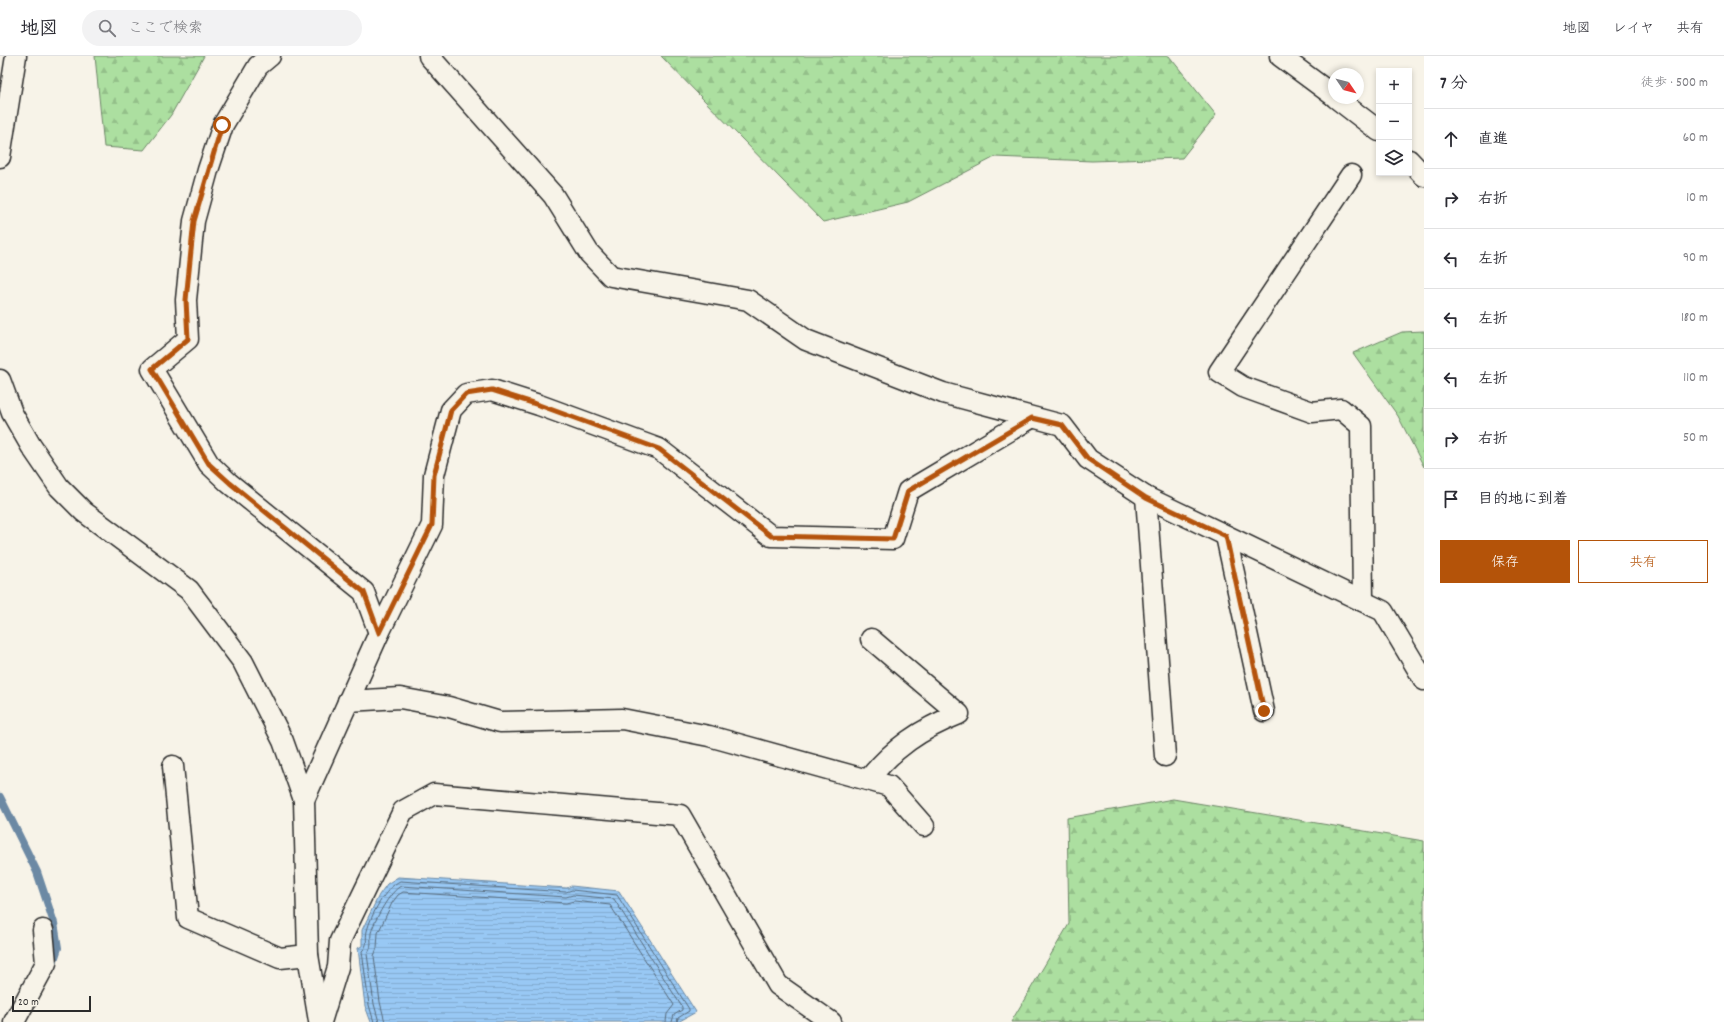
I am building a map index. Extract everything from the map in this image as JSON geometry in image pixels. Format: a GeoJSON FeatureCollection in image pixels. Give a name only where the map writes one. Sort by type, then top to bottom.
{"type":"FeatureCollection","features":[{"type":"Feature","properties":{"kind":"street"},"geometry":{"type":"LineString","coordinates":[[0,157],[16,56]]}},
{"type":"Feature","properties":{"kind":"street"},"geometry":{"type":"LineString","coordinates":[[270,56],[258,66],[222,125],[208,170],[194,221],[186,300],[188,339],[152,369],[209,464],[230,483],[364,592],[379,633]]}},
{"type":"Feature","properties":{"kind":"street"},"geometry":{"type":"LineString","coordinates":[[429,56],[553,195],[589,253],[610,276],[748,300],[806,340],[943,393],[1062,425],[1088,459],[1146,498],[1383,611],[1424,680]]}},
{"type":"Feature","properties":{"kind":"street"},"geometry":{"type":"LineString","coordinates":[[1280,56],[1328,92]]}},
{"type":"Feature","properties":{"kind":"street"},"geometry":{"type":"LineString","coordinates":[[1344,104],[1376,129]]}},
{"type":"Feature","properties":{"kind":"street"},"geometry":{"type":"LineString","coordinates":[[1412,163],[1424,176]]}},
{"type":"Feature","properties":{"kind":"street"},"geometry":{"type":"LineString","coordinates":[[1351,175],[1219,372],[1243,386],[1312,412],[1341,409],[1361,426],[1363,601]]}},
{"type":"Feature","properties":{"kind":"street"},"geometry":{"type":"LineString","coordinates":[[0,380],[6,413],[59,487],[84,512],[189,590],[243,662],[283,741],[304,800],[308,955],[320,1022]]}},
{"type":"Feature","properties":{"kind":"street"},"geometry":{"type":"LineString","coordinates":[[304,800],[379,633],[432,525],[434,475],[451,410],[466,394],[492,390],[539,405],[659,449],[771,536],[893,539],[908,491],[1032,418]]}},
{"type":"Feature","properties":{"kind":"street"},"geometry":{"type":"LineString","coordinates":[[1146,498],[1165,756]]}},
{"type":"Feature","properties":{"kind":"street"},"geometry":{"type":"LineString","coordinates":[[1226,536],[1264,711]]}},
{"type":"Feature","properties":{"kind":"street"},"geometry":{"type":"LineString","coordinates":[[868,780],[883,761],[911,738],[938,722],[959,714],[871,639]]}},
{"type":"Feature","properties":{"kind":"street"},"geometry":{"type":"LineString","coordinates":[[348,701],[400,698],[449,707],[500,722],[622,718],[709,736],[889,786],[924,826]]}},
{"type":"Feature","properties":{"kind":"street"},"geometry":{"type":"LineString","coordinates":[[173,766],[188,918],[280,958],[308,955]]}},
{"type":"Feature","properties":{"kind":"street"},"geometry":{"type":"LineString","coordinates":[[320,1022],[338,967],[340,941],[403,811],[434,794],[680,815],[778,985],[831,1022]]}},
{"type":"Feature","properties":{"kind":"street"},"geometry":{"type":"LineString","coordinates":[[14,1022],[46,963],[42,930]]}},
{"type":"Feature","properties":{"kind":"green space"},"geometry":{"type":"Polygon","coordinates":[[[95,56],[204,56],[171,115],[144,150],[104,147],[95,56]]]}},
{"type":"Feature","properties":{"kind":"green space"},"geometry":{"type":"Polygon","coordinates":[[[661,56],[1169,56],[1216,115],[1182,158],[1092,161],[995,157],[908,202],[823,222],[661,56]]]}},
{"type":"Feature","properties":{"kind":"green space"},"geometry":{"type":"Polygon","coordinates":[[[1424,331],[1424,467],[1398,416],[1353,353],[1402,332],[1424,331]]]}},
{"type":"Feature","properties":{"kind":"green space"},"geometry":{"type":"Polygon","coordinates":[[[1173,799],[1424,841],[1424,1022],[1011,1022],[1069,924],[1067,818],[1173,799]]]}},
{"type":"Feature","properties":{"kind":"water"},"geometry":{"type":"Polygon","coordinates":[[[398,877],[567,888],[571,886],[619,891],[696,1012],[678,1022],[371,1022],[365,1006],[358,948],[362,946],[362,930],[379,895],[387,884],[398,877]]]}},
{"type":"Feature","properties":{"kind":"waterway"},"geometry":{"type":"LineString","coordinates":[[0,797],[37,872],[54,923],[58,948],[52,966]]}},
{"type":"Feature","properties":{"kind":"route"},"geometry":{"type":"LineString","coordinates":[[222,125],[194,221],[186,300],[188,339],[152,369],[209,464],[230,483],[334,566],[364,592],[379,633],[432,525],[434,475],[451,410],[466,394],[492,390],[539,405],[659,449],[771,536],[893,539],[908,491],[1032,418],[1062,425],[1088,459],[1146,498],[1226,536],[1264,711]]}}]}
